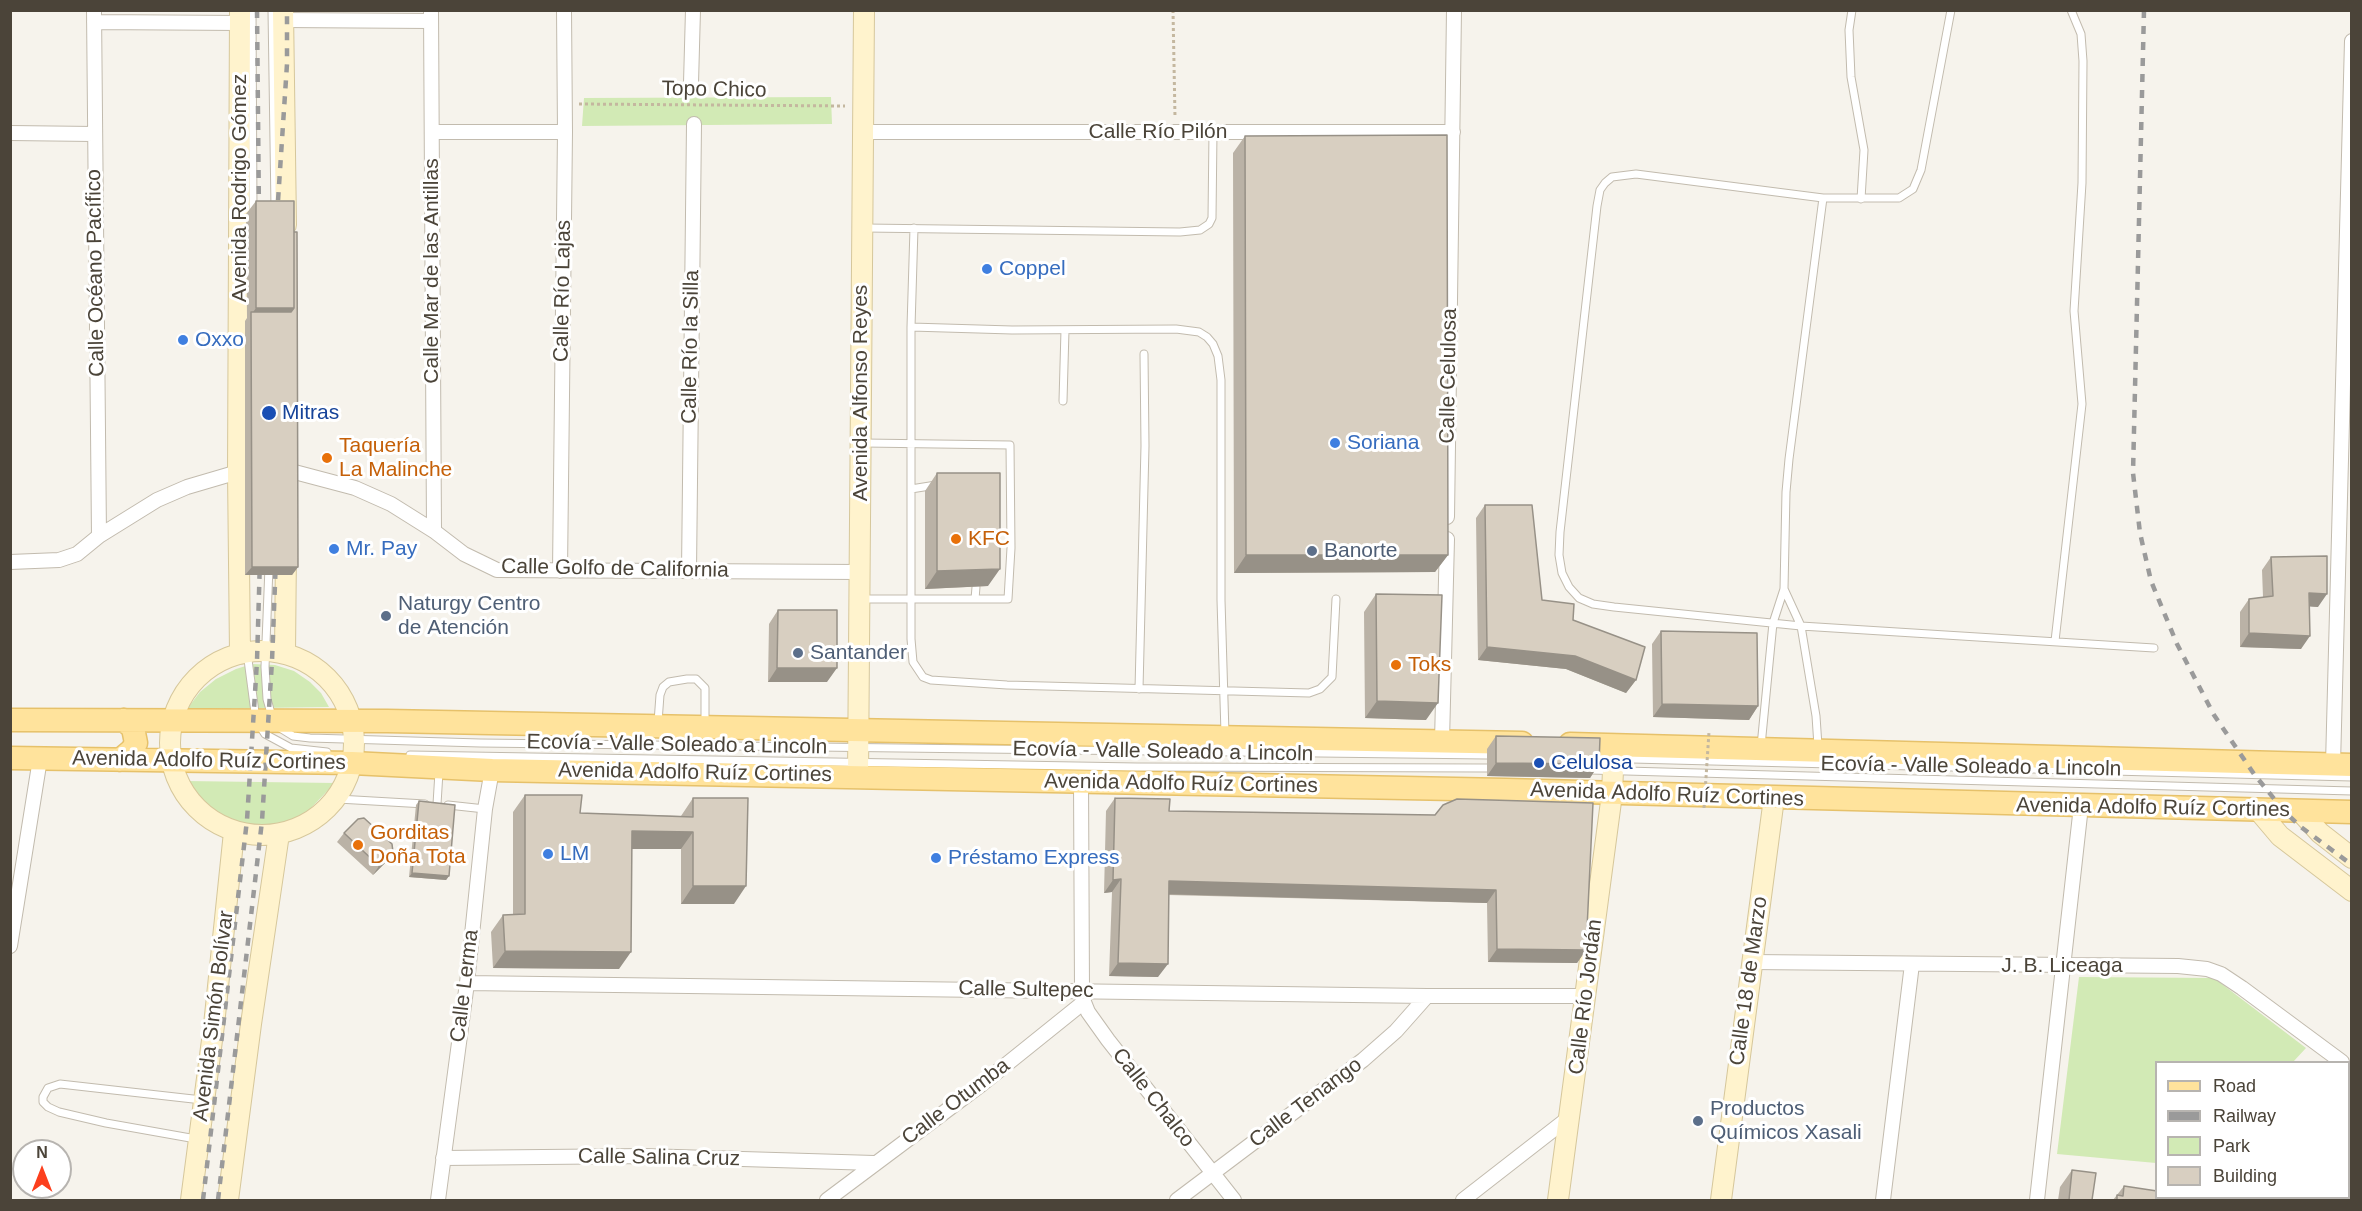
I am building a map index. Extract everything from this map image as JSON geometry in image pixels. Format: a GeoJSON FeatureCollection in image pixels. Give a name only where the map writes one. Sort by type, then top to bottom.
{"type":"FeatureCollection","features":[{"type":"Feature","properties":{"kind":"main road","name":"Avenida Alfonso Reyes"},"geometry":{"type":"LineString","coordinates":[[857,754],[864,10]]}},
{"type":"Feature","properties":{"kind":"main road","name":"Avenida Rodrigo Gómez"},"geometry":{"type":"LineString","coordinates":[[279,14],[286,248]]}},
{"type":"Feature","properties":{"kind":"main road","name":"Avenida Rodrigo Gómez"},"geometry":{"type":"LineString","coordinates":[[244,15],[238,472],[251,653]]}},
{"type":"Feature","properties":{"kind":"main road"},"geometry":{"type":"LineString","coordinates":[[286,446],[286,493]]}},
{"type":"Feature","properties":{"kind":"main road"},"geometry":{"type":"LineString","coordinates":[[285,654],[286,528]]}},
{"type":"Feature","properties":{"kind":"main road"},"geometry":{"type":"LineString","coordinates":[[251,653],[285,654],[317,669],[333,684],[345,702],[351,748],[344,787],[338,799],[307,825],[279,834],[234,832],[212,821],[192,804],[178,783],[170,760],[173,719],[183,697],[198,678],[217,663],[251,653]]}},
{"type":"Feature","properties":{"kind":"main road","name":"Avenida Adolfo Ruíz Cortines"},"geometry":{"type":"LineString","coordinates":[[10,720],[265,720],[351,748],[440,766],[492,770],[1225,738],[1442,741],[1613,758],[1761,750],[2342,764]]}},
{"type":"Feature","properties":{"kind":"main road"},"geometry":{"type":"LineString","coordinates":[[120,760],[136,744],[133,728],[124,720]]}},
{"type":"Feature","properties":{"kind":"main road","name":"Avenida Adolfo Ruíz Cortines"},"geometry":{"type":"LineString","coordinates":[[10,758],[265,763],[351,748],[658,726],[705,728],[857,754],[1081,782],[2352,812]]}},
{"type":"Feature","properties":{"kind":"main road","name":"Calle Río Jordán"},"geometry":{"type":"LineString","coordinates":[[1558,1200],[1571,1116],[1612,794],[1613,758]]}},
{"type":"Feature","properties":{"kind":"main road","name":"Calle 18 de Marzo"},"geometry":{"type":"LineString","coordinates":[[1721,1200],[1774,798]]}},
{"type":"Feature","properties":{"kind":"main road"},"geometry":{"type":"LineString","coordinates":[[2258,810],[2280,836],[2352,891]]}},
{"type":"Feature","properties":{"kind":"main road"},"geometry":{"type":"LineString","coordinates":[[2300,811],[2320,832],[2352,858]]}},
{"type":"Feature","properties":{"kind":"main road","name":"Avenida Simón Bolívar"},"geometry":{"type":"LineString","coordinates":[[191,1200],[200,1140],[234,832]]}},
{"type":"Feature","properties":{"kind":"main road","name":"Avenida Simón Bolívar"},"geometry":{"type":"LineString","coordinates":[[228,1200],[279,834]]}},
{"type":"Feature","properties":{"kind":"street","name":"Calle Río Lajas"},"geometry":{"type":"LineString","coordinates":[[560,571],[565,132],[564,10]]}},
{"type":"Feature","properties":{"kind":"street"},"geometry":{"type":"LineString","coordinates":[[692,83],[693,10]]}},
{"type":"Feature","properties":{"kind":"street","name":"Calle Celulosa"},"geometry":{"type":"LineString","coordinates":[[1442,741],[1454,132],[1454,10]]}},
{"type":"Feature","properties":{"kind":"street"},"geometry":{"type":"LineString","coordinates":[[279,14],[431,16]]}},
{"type":"Feature","properties":{"kind":"street"},"geometry":{"type":"LineString","coordinates":[[94,16],[244,15]]}},
{"type":"Feature","properties":{"kind":"street","name":"Calle Océano Pacífico"},"geometry":{"type":"LineString","coordinates":[[94,16],[99,536]]}},
{"type":"Feature","properties":{"kind":"street","name":"Calle Mar de las Antillas"},"geometry":{"type":"LineString","coordinates":[[431,16],[434,531]]}},
{"type":"Feature","properties":{"kind":"street"},"geometry":{"type":"LineString","coordinates":[[2342,764],[2352,41]]}},
{"type":"Feature","properties":{"kind":"street","name":"Calle Río la Silla"},"geometry":{"type":"LineString","coordinates":[[689,570],[694,124]]}},
{"type":"Feature","properties":{"kind":"street"},"geometry":{"type":"LineString","coordinates":[[432,132],[565,132]]}},
{"type":"Feature","properties":{"kind":"street","name":"Calle Río Pilón"},"geometry":{"type":"LineString","coordinates":[[863,132],[1454,132]]}},
{"type":"Feature","properties":{"kind":"street"},"geometry":{"type":"LineString","coordinates":[[10,133],[94,134]]}},
{"type":"Feature","properties":{"kind":"street","name":"Calle Golfo de California"},"geometry":{"type":"LineString","coordinates":[[287,470],[355,488],[391,504],[465,554],[497,570],[860,572]]}},
{"type":"Feature","properties":{"kind":"street"},"geometry":{"type":"LineString","coordinates":[[10,562],[59,560],[77,554],[99,536],[157,500],[187,487],[238,472]]}},
{"type":"Feature","properties":{"kind":"street"},"geometry":{"type":"LineString","coordinates":[[10,946],[40,759]]}},
{"type":"Feature","properties":{"kind":"street","name":"Calle Lerma"},"geometry":{"type":"LineString","coordinates":[[438,1200],[467,983],[485,809],[492,770]]}},
{"type":"Feature","properties":{"kind":"street"},"geometry":{"type":"LineString","coordinates":[[1081,782],[1083,996]]}},
{"type":"Feature","properties":{"kind":"street"},"geometry":{"type":"LineString","coordinates":[[2037,1200],[2061,966],[2081,806]]}},
{"type":"Feature","properties":{"kind":"street","name":"J. B. Liceaga"},"geometry":{"type":"LineString","coordinates":[[1751,962],[2178,966],[2207,969],[2221,974],[2242,988],[2341,1061]]}},
{"type":"Feature","properties":{"kind":"street"},"geometry":{"type":"LineString","coordinates":[[1882,1200],[1912,964]]}},
{"type":"Feature","properties":{"kind":"street","name":"Calle Sultepec"},"geometry":{"type":"LineString","coordinates":[[467,983],[1083,996],[1586,996]]}},
{"type":"Feature","properties":{"kind":"street","name":"Calle Otumba"},"geometry":{"type":"LineString","coordinates":[[827,1200],[982,1084],[1083,996]]}},
{"type":"Feature","properties":{"kind":"street","name":"Calle Chalco"},"geometry":{"type":"LineString","coordinates":[[1083,996],[1088,1012],[1108,1040],[1234,1200]]}},
{"type":"Feature","properties":{"kind":"street","name":"Calle Tenango"},"geometry":{"type":"LineString","coordinates":[[1178,1200],[1363,1060],[1396,1032],[1427,996]]}},
{"type":"Feature","properties":{"kind":"street"},"geometry":{"type":"LineString","coordinates":[[1463,1200],[1571,1116]]}},
{"type":"Feature","properties":{"kind":"street","name":"Calle Salina Cruz"},"geometry":{"type":"LineString","coordinates":[[443,1158],[644,1156],[874,1163]]}},
{"type":"Feature","properties":{"kind":"lane"},"geometry":{"type":"LineString","coordinates":[[1852,10],[1849,30],[1851,77],[1864,150],[1861,199]]}},
{"type":"Feature","properties":{"kind":"lane"},"geometry":{"type":"LineString","coordinates":[[1951,10],[1918,182],[1909,194],[1899,198],[1823,198],[1625,175],[1612,177],[1600,190],[1560,532],[1559,555],[1562,573],[1579,598],[1593,604],[1801,626],[2154,648]]}},
{"type":"Feature","properties":{"kind":"lane"},"geometry":{"type":"LineString","coordinates":[[2055,641],[2082,404],[2074,311],[2082,183],[2083,61],[2081,34],[2071,10]]}},
{"type":"Feature","properties":{"kind":"lane"},"geometry":{"type":"LineString","coordinates":[[275,214],[279,14]]}},
{"type":"Feature","properties":{"kind":"lane"},"geometry":{"type":"LineString","coordinates":[[244,15],[252,214]]}},
{"type":"Feature","properties":{"kind":"lane"},"geometry":{"type":"LineString","coordinates":[[862,228],[1180,232],[1200,230],[1209,224],[1212,218],[1213,132]]}},
{"type":"Feature","properties":{"kind":"lane"},"geometry":{"type":"LineString","coordinates":[[1761,750],[1773,623],[1784,589],[1789,459],[1823,198]]}},
{"type":"Feature","properties":{"kind":"lane"},"geometry":{"type":"LineString","coordinates":[[914,228],[911,327],[911,639],[913,662],[917,670],[931,680],[1295,694],[1320,689],[1332,677],[1335,664],[1336,599]]}},
{"type":"Feature","properties":{"kind":"lane"},"geometry":{"type":"LineString","coordinates":[[911,327],[1190,330],[1207,337],[1213,344],[1218,356],[1221,380],[1221,600],[1225,738]]}},
{"type":"Feature","properties":{"kind":"lane"},"geometry":{"type":"LineString","coordinates":[[1063,401],[1065,330]]}},
{"type":"Feature","properties":{"kind":"lane"},"geometry":{"type":"LineString","coordinates":[[1139,689],[1145,457],[1144,354]]}},
{"type":"Feature","properties":{"kind":"lane"},"geometry":{"type":"LineString","coordinates":[[860,599],[1008,600],[1011,548],[1010,445],[861,443]]}},
{"type":"Feature","properties":{"kind":"lane"},"geometry":{"type":"LineString","coordinates":[[911,489],[944,484]]}},
{"type":"Feature","properties":{"kind":"lane"},"geometry":{"type":"LineString","coordinates":[[265,720],[267,699],[251,653],[269,557]]}},
{"type":"Feature","properties":{"kind":"lane"},"geometry":{"type":"LineString","coordinates":[[975,600],[976,587]]}},
{"type":"Feature","properties":{"kind":"lane"},"geometry":{"type":"LineString","coordinates":[[1784,589],[1801,626],[1816,716],[1818,751]]}},
{"type":"Feature","properties":{"kind":"lane"},"geometry":{"type":"LineString","coordinates":[[248,593],[251,653],[265,720]]}},
{"type":"Feature","properties":{"kind":"lane"},"geometry":{"type":"LineString","coordinates":[[658,726],[660,695],[663,687],[669,682],[687,679],[696,680],[705,688],[705,728]]}},
{"type":"Feature","properties":{"kind":"lane","name":"Ecovía - Valle Soleado a Lincoln"},"geometry":{"type":"LineString","coordinates":[[265,720],[265,734],[281,744],[298,750],[480,743],[857,754],[1487,755]]}},
{"type":"Feature","properties":{"kind":"lane"},"geometry":{"type":"LineString","coordinates":[[402,754],[857,754],[1137,767],[1487,768]]}},
{"type":"Feature","properties":{"kind":"lane","name":"Ecovía - Valle Soleado a Lincoln"},"geometry":{"type":"LineString","coordinates":[[1590,758],[2352,777]]}},
{"type":"Feature","properties":{"kind":"lane"},"geometry":{"type":"LineString","coordinates":[[1590,770],[1613,758],[2352,790]]}},
{"type":"Feature","properties":{"kind":"lane"},"geometry":{"type":"LineString","coordinates":[[437,804],[440,766]]}},
{"type":"Feature","properties":{"kind":"lane"},"geometry":{"type":"LineString","coordinates":[[338,799],[485,809]]}},
{"type":"Feature","properties":{"kind":"lane"},"geometry":{"type":"LineString","coordinates":[[200,1140],[59,1112],[48,1107],[43,1102],[43,1097],[48,1088],[60,1084],[204,1101]]}},
{"type":"Feature","properties":{"kind":"path"},"geometry":{"type":"LineString","coordinates":[[1173,10],[1175,132]]}},
{"type":"Feature","properties":{"kind":"path","name":"Topo Chico"},"geometry":{"type":"LineString","coordinates":[[565,104],[863,106]]}},
{"type":"Feature","properties":{"kind":"path"},"geometry":{"type":"LineString","coordinates":[[1704,808],[1709,732]]}},
{"type":"Feature","properties":{"kind":"green space"},"geometry":{"type":"Polygon","coordinates":[[[831,97],[832,124],[582,126],[584,98],[831,97]]]}},
{"type":"Feature","properties":{"kind":"green space"},"geometry":{"type":"Polygon","coordinates":[[[252,664],[275,665],[294,671],[321,693],[329,707],[187,709],[200,692],[216,679],[252,664]]]}},
{"type":"Feature","properties":{"kind":"green space"},"geometry":{"type":"Polygon","coordinates":[[[185,781],[335,783],[309,810],[294,820],[276,826],[250,826],[225,821],[207,811],[193,797],[185,781]]]}},
{"type":"Feature","properties":{"kind":"green space"},"geometry":{"type":"Polygon","coordinates":[[[2079,977],[2214,978],[2306,1048],[2294,1061],[2155,1061],[2155,1163],[2057,1154],[2079,977]]]}},
{"type":"Feature","properties":{"kind":"green space"},"geometry":{"type":"Polygon","coordinates":[[[2197,1199],[2291,1199],[2291,1200],[2197,1199]]]}},
{"type":"Feature","properties":{"kind":"building","name":"Soriana"},"geometry":{"type":"Polygon","coordinates":[[[1447,135],[1448,555],[1246,555],[1245,136],[1447,135]]]}},
{"type":"Feature","properties":{"kind":"building"},"geometry":{"type":"Polygon","coordinates":[[[256,201],[294,201],[294,308],[256,308],[256,201]]]}},
{"type":"Feature","properties":{"kind":"building"},"geometry":{"type":"Polygon","coordinates":[[[294,232],[297,232],[298,567],[252,567],[251,312],[291,312],[294,308],[294,232]]]}},
{"type":"Feature","properties":{"kind":"building","name":"KFC"},"geometry":{"type":"Polygon","coordinates":[[[937,473],[1000,473],[1000,569],[937,571],[937,473]]]}},
{"type":"Feature","properties":{"kind":"building"},"geometry":{"type":"Polygon","coordinates":[[[1485,505],[1532,505],[1542,600],[1574,604],[1573,620],[1645,647],[1636,680],[1575,656],[1487,647],[1485,505]]]}},
{"type":"Feature","properties":{"kind":"building"},"geometry":{"type":"Polygon","coordinates":[[[2327,556],[2327,594],[2309,593],[2310,636],[2249,633],[2249,599],[2273,596],[2271,557],[2327,556]]]}},
{"type":"Feature","properties":{"kind":"building","name":"Toks"},"geometry":{"type":"Polygon","coordinates":[[[1376,594],[1442,595],[1438,703],[1377,701],[1376,594]]]}},
{"type":"Feature","properties":{"kind":"building","name":"Santander"},"geometry":{"type":"Polygon","coordinates":[[[778,610],[837,610],[837,668],[777,668],[778,610]]]}},
{"type":"Feature","properties":{"kind":"building"},"geometry":{"type":"Polygon","coordinates":[[[1661,631],[1757,633],[1758,706],[1662,704],[1661,631]]]}},
{"type":"Feature","properties":{"kind":"building"},"geometry":{"type":"Polygon","coordinates":[[[1496,736],[1600,738],[1599,764],[1496,763],[1496,736]]]}},
{"type":"Feature","properties":{"kind":"building"},"geometry":{"type":"Polygon","coordinates":[[[525,795],[582,795],[580,813],[693,817],[693,798],[748,798],[746,886],[693,886],[693,832],[632,831],[631,952],[505,951],[503,915],[525,914],[525,795]]]}},
{"type":"Feature","properties":{"kind":"building"},"geometry":{"type":"Polygon","coordinates":[[[1115,798],[1170,799],[1169,811],[1435,815],[1443,805],[1457,799],[1593,803],[1586,950],[1497,949],[1496,890],[1169,881],[1168,964],[1118,963],[1121,879],[1113,880],[1115,798]]]}},
{"type":"Feature","properties":{"kind":"building"},"geometry":{"type":"Polygon","coordinates":[[[419,801],[455,805],[449,876],[412,873],[419,801]]]}},
{"type":"Feature","properties":{"kind":"building"},"geometry":{"type":"Polygon","coordinates":[[[364,818],[392,844],[393,852],[379,866],[344,833],[358,819],[364,818]]]}},
{"type":"Feature","properties":{"kind":"building"},"geometry":{"type":"Polygon","coordinates":[[[2350,1089],[2352,1090],[2352,1126],[2350,1125],[2350,1089]]]}},
{"type":"Feature","properties":{"kind":"building"},"geometry":{"type":"Polygon","coordinates":[[[2072,1170],[2096,1173],[2092,1200],[2069,1200],[2072,1170]]]}},
{"type":"Feature","properties":{"kind":"building"},"geometry":{"type":"Polygon","coordinates":[[[2124,1186],[2155,1191],[2157,1200],[2117,1200],[2117,1195],[2123,1196],[2124,1186]]]}},
{"type":"Feature","properties":{"kind":"railway"},"geometry":{"type":"LineString","coordinates":[[257,10],[259,217]]}},
{"type":"Feature","properties":{"kind":"railway"},"geometry":{"type":"LineString","coordinates":[[277,216],[287,64],[287,10]]}},
{"type":"Feature","properties":{"kind":"railway"},"geometry":{"type":"LineString","coordinates":[[2144,10],[2133,473],[2140,533],[2151,581],[2177,644],[2214,715],[2254,774],[2284,811],[2301,827],[2352,865]]}},
{"type":"Feature","properties":{"kind":"railway"},"geometry":{"type":"LineString","coordinates":[[218,1200],[262,821],[276,558]]}},
{"type":"Feature","properties":{"kind":"railway"},"geometry":{"type":"LineString","coordinates":[[203,1200],[247,820],[257,661],[260,559]]}},
{"type":"Feature","properties":{"kind":"place","name":"Coppel"},"geometry":{"type":"Point","coordinates":[987,269]}},
{"type":"Feature","properties":{"kind":"place","name":"Oxxo"},"geometry":{"type":"Point","coordinates":[183,340]}},
{"type":"Feature","properties":{"kind":"place","name":"Mitras"},"geometry":{"type":"Point","coordinates":[269,413]}},
{"type":"Feature","properties":{"kind":"place","name":"Soriana"},"geometry":{"type":"Point","coordinates":[1335,443]}},
{"type":"Feature","properties":{"kind":"place","name":"Taquería La Malinche"},"geometry":{"type":"Point","coordinates":[327,458]}},
{"type":"Feature","properties":{"kind":"place","name":"KFC"},"geometry":{"type":"Point","coordinates":[956,539]}},
{"type":"Feature","properties":{"kind":"place","name":"Mr. Pay"},"geometry":{"type":"Point","coordinates":[334,549]}},
{"type":"Feature","properties":{"kind":"place","name":"Banorte"},"geometry":{"type":"Point","coordinates":[1312,551]}},
{"type":"Feature","properties":{"kind":"place","name":"Naturgy Centro de Atención"},"geometry":{"type":"Point","coordinates":[386,616]}},
{"type":"Feature","properties":{"kind":"place","name":"Santander"},"geometry":{"type":"Point","coordinates":[798,653]}},
{"type":"Feature","properties":{"kind":"place","name":"Toks"},"geometry":{"type":"Point","coordinates":[1396,665]}},
{"type":"Feature","properties":{"kind":"place","name":"Celulosa"},"geometry":{"type":"Point","coordinates":[1539,763]}},
{"type":"Feature","properties":{"kind":"place","name":"Gorditas Doña Tota"},"geometry":{"type":"Point","coordinates":[358,845]}},
{"type":"Feature","properties":{"kind":"place","name":"LM"},"geometry":{"type":"Point","coordinates":[548,854]}},
{"type":"Feature","properties":{"kind":"place","name":"Préstamo Express"},"geometry":{"type":"Point","coordinates":[936,858]}},
{"type":"Feature","properties":{"kind":"place","name":"Productos Químicos Xasali"},"geometry":{"type":"Point","coordinates":[1698,1121]}}]}
